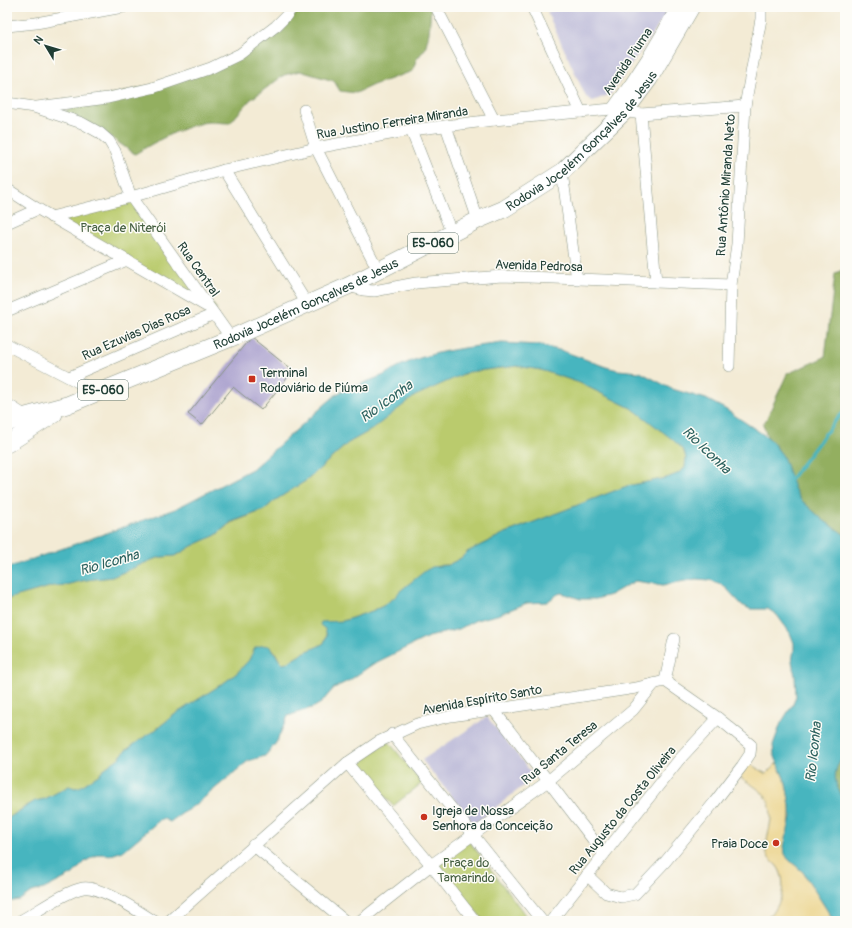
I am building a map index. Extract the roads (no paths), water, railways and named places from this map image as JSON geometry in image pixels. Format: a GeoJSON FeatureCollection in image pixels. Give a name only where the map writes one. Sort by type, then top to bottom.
{"type":"FeatureCollection","features":[{"type":"Feature","properties":{"kind":"main road","name":"Rodovia Jocelém Gonçalves de Jesus"},"geometry":{"type":"LineString","coordinates":[[7,423],[26,416],[67,405],[231,338],[348,286],[478,220],[504,209],[562,172],[626,111],[649,79],[691,7]]}},
{"type":"Feature","properties":{"kind":"main road","name":"Rodovia Jocelém Gonçalves de Jesus"},"geometry":{"type":"LineString","coordinates":[[7,444],[67,405]]}},
{"type":"Feature","properties":{"kind":"street"},"geometry":{"type":"LineString","coordinates":[[7,26],[36,23],[123,7]]}},
{"type":"Feature","properties":{"kind":"street"},"geometry":{"type":"LineString","coordinates":[[7,103],[34,107],[108,98],[152,88],[212,68],[240,54],[276,26],[286,16],[292,7]]}},
{"type":"Feature","properties":{"kind":"street"},"geometry":{"type":"LineString","coordinates":[[436,7],[494,120]]}},
{"type":"Feature","properties":{"kind":"street"},"geometry":{"type":"LineString","coordinates":[[532,7],[581,112]]}},
{"type":"Feature","properties":{"kind":"street","name":"Avenida Piuma"},"geometry":{"type":"LineString","coordinates":[[626,111],[627,89],[662,36],[676,7]]}},
{"type":"Feature","properties":{"kind":"street","name":"Rua Antônio Miranda Neto"},"geometry":{"type":"LineString","coordinates":[[729,366],[731,285],[737,244],[744,106],[762,7]]}},
{"type":"Feature","properties":{"kind":"street","name":"Rua Justino Ferreira Miranda"},"geometry":{"type":"LineString","coordinates":[[51,216],[131,197],[224,170],[316,148],[411,130],[494,120],[581,112],[744,106]]}},
{"type":"Feature","properties":{"kind":"street","name":"Rua Central"},"geometry":{"type":"LineString","coordinates":[[34,107],[82,124],[100,133],[109,141],[115,151],[131,197],[231,338]]}},
{"type":"Feature","properties":{"kind":"street"},"geometry":{"type":"LineString","coordinates":[[304,110],[316,148],[378,270]]}},
{"type":"Feature","properties":{"kind":"street"},"geometry":{"type":"LineString","coordinates":[[626,111],[656,282]]}},
{"type":"Feature","properties":{"kind":"street"},"geometry":{"type":"LineString","coordinates":[[446,126],[478,220]]}},
{"type":"Feature","properties":{"kind":"street"},"geometry":{"type":"LineString","coordinates":[[411,130],[452,234]]}},
{"type":"Feature","properties":{"kind":"street"},"geometry":{"type":"LineString","coordinates":[[224,170],[307,304]]}},
{"type":"Feature","properties":{"kind":"street"},"geometry":{"type":"LineString","coordinates":[[562,172],[577,280]]}},
{"type":"Feature","properties":{"kind":"street"},"geometry":{"type":"LineString","coordinates":[[7,189],[38,209],[212,311]]}},
{"type":"Feature","properties":{"kind":"street"},"geometry":{"type":"LineString","coordinates":[[7,223],[38,209]]}},
{"type":"Feature","properties":{"kind":"street"},"geometry":{"type":"LineString","coordinates":[[7,311],[126,260]]}},
{"type":"Feature","properties":{"kind":"street","name":"Avenida Pedrosa"},"geometry":{"type":"LineString","coordinates":[[348,286],[374,291],[416,283],[502,276],[731,285]]}},
{"type":"Feature","properties":{"kind":"street","name":"Rua Ezuvias Dias Rosa"},"geometry":{"type":"LineString","coordinates":[[69,377],[212,311]]}},
{"type":"Feature","properties":{"kind":"street"},"geometry":{"type":"LineString","coordinates":[[7,344],[97,392]]}},
{"type":"Feature","properties":{"kind":"street"},"geometry":{"type":"LineString","coordinates":[[7,404],[26,416]]}},
{"type":"Feature","properties":{"kind":"street"},"geometry":{"type":"LineString","coordinates":[[588,875],[606,893],[621,897],[635,894],[713,804],[750,754],[750,745],[718,718],[665,681],[674,639]]}},
{"type":"Feature","properties":{"kind":"street","name":"Avenida Espírito Santo"},"geometry":{"type":"LineString","coordinates":[[169,921],[347,763],[362,751],[392,734],[417,724],[450,716],[567,699],[665,681]]}},
{"type":"Feature","properties":{"kind":"street","name":"Rua Santa Teresa"},"geometry":{"type":"LineString","coordinates":[[360,921],[431,865],[548,781],[634,710],[654,684]]}},
{"type":"Feature","properties":{"kind":"street"},"geometry":{"type":"LineString","coordinates":[[493,709],[604,854]]}},
{"type":"Feature","properties":{"kind":"street","name":"Rua Augusto da Costa Oliveira"},"geometry":{"type":"LineString","coordinates":[[551,921],[678,761],[718,718]]}},
{"type":"Feature","properties":{"kind":"street"},"geometry":{"type":"LineString","coordinates":[[392,734],[542,921]]}},
{"type":"Feature","properties":{"kind":"street"},"geometry":{"type":"LineString","coordinates":[[347,763],[431,865],[470,919]]}},
{"type":"Feature","properties":{"kind":"street"},"geometry":{"type":"LineString","coordinates":[[253,845],[345,921]]}},
{"type":"Feature","properties":{"kind":"street"},"geometry":{"type":"LineString","coordinates":[[20,921],[71,892],[84,888],[107,893],[154,921]]}},
{"type":"Feature","properties":{"kind":"water","name":"Rio Iconha"},"geometry":{"type":"Polygon","coordinates":[[[502,343],[538,345],[563,351],[606,367],[618,370],[640,372],[672,389],[706,399],[725,409],[770,439],[783,456],[794,488],[800,499],[823,520],[845,535],[845,752],[838,765],[835,776],[838,788],[845,801],[845,921],[834,921],[803,872],[788,859],[785,854],[784,846],[791,817],[790,805],[786,783],[774,754],[773,745],[781,723],[796,697],[795,676],[792,661],[794,643],[790,633],[777,615],[768,609],[750,609],[742,605],[726,588],[720,584],[710,580],[696,579],[663,585],[635,581],[610,595],[596,599],[580,599],[562,593],[558,594],[547,602],[527,603],[497,615],[476,620],[459,629],[428,637],[373,664],[350,680],[334,688],[321,703],[314,707],[288,716],[276,743],[265,756],[248,761],[199,802],[170,822],[161,819],[123,851],[111,855],[100,854],[95,856],[86,861],[73,874],[44,889],[31,892],[20,900],[7,902],[7,819],[35,801],[45,799],[69,786],[75,788],[80,787],[100,774],[125,751],[174,715],[237,673],[249,660],[255,648],[266,645],[272,649],[283,664],[287,663],[324,643],[327,635],[325,629],[320,625],[321,622],[343,621],[383,606],[425,571],[432,567],[448,565],[461,558],[467,552],[503,534],[627,486],[667,478],[677,474],[685,468],[686,458],[684,450],[672,439],[633,409],[580,383],[541,370],[517,366],[468,372],[415,396],[371,430],[348,443],[307,480],[274,501],[264,510],[231,522],[216,535],[179,554],[154,559],[112,577],[53,586],[7,599],[7,568],[175,509],[252,469],[338,393],[384,375],[397,367],[426,356],[456,349],[502,343]]]}},
{"type":"Feature","properties":{"kind":"waterway"},"geometry":{"type":"LineString","coordinates":[[788,481],[834,422],[845,411]]}},
{"type":"Feature","properties":{"kind":"place","name":"Terminal Rodoviário de Piúma"},"geometry":{"type":"Point","coordinates":[252,379]}},
{"type":"Feature","properties":{"kind":"place","name":"Igreja de Nossa Senhora da Conceição"},"geometry":{"type":"Point","coordinates":[424,817]}},
{"type":"Feature","properties":{"kind":"place","name":"Praia Doce"},"geometry":{"type":"Point","coordinates":[776,843]}},
{"type":"Feature","properties":{"kind":"park label","name":"Praça de Niterói"},"geometry":{"type":"Point","coordinates":[123,227]}},
{"type":"Feature","properties":{"kind":"park label","name":"Praça do Tamarindo"},"geometry":{"type":"Point","coordinates":[466,870]}}]}
